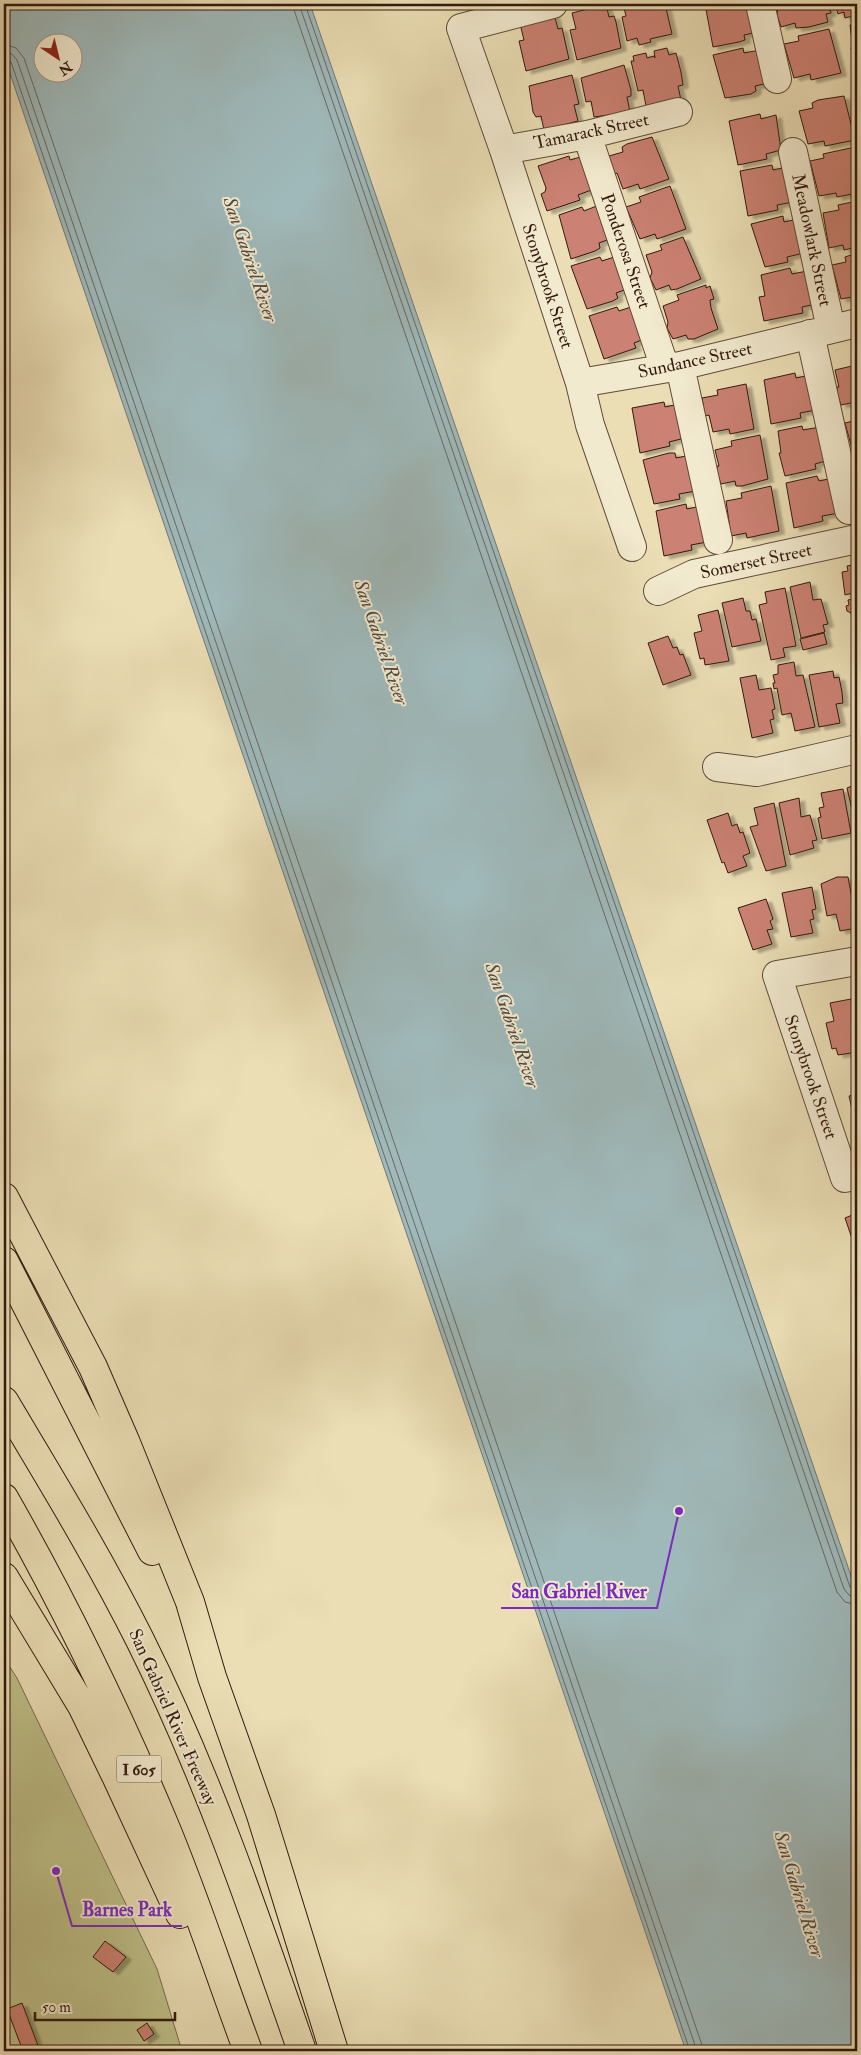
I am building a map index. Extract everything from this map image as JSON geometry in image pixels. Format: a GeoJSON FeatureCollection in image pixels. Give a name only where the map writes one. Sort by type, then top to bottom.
{"type":"FeatureCollection","features":[{"type":"Feature","properties":{"kind":"highway"},"geometry":{"type":"LineString","coordinates":[[4,1197],[93,1367],[126,1443],[190,1602],[212,1677],[261,1814],[334,2051]]}},
{"type":"Feature","properties":{"kind":"highway"},"geometry":{"type":"LineString","coordinates":[[4,1261],[123,1492],[212,1677]]}},
{"type":"Feature","properties":{"kind":"highway","name":"San Gabriel River Freeway"},"geometry":{"type":"LineString","coordinates":[[4,1401],[77,1525],[140,1641],[208,1792],[261,1931],[302,2051]]}},
{"type":"Feature","properties":{"kind":"highway","name":"I 605"},"geometry":{"type":"LineString","coordinates":[[4,1498],[37,1556],[95,1670],[164,1825],[248,2051]]}},
{"type":"Feature","properties":{"kind":"highway"},"geometry":{"type":"LineString","coordinates":[[4,1576],[38,1630],[90,1724],[242,2051]]}},
{"type":"Feature","properties":{"kind":"street","name":"Stonybrook Street"},"geometry":{"type":"LineString","coordinates":[[553,4],[460,28],[504,150],[580,383],[590,425],[632,547]]}},
{"type":"Feature","properties":{"kind":"street"},"geometry":{"type":"LineString","coordinates":[[760,4],[778,79]]}},
{"type":"Feature","properties":{"kind":"street","name":"Tamarack Street"},"geometry":{"type":"LineString","coordinates":[[504,150],[587,135],[678,112]]}},
{"type":"Feature","properties":{"kind":"street","name":"Ponderosa Street"},"geometry":{"type":"LineString","coordinates":[[587,135],[673,367],[718,540]]}},
{"type":"Feature","properties":{"kind":"street","name":"Meadowlark Street"},"geometry":{"type":"LineString","coordinates":[[793,152],[849,510]]}},
{"type":"Feature","properties":{"kind":"street","name":"Sundance Street"},"geometry":{"type":"LineString","coordinates":[[580,383],[673,367],[857,323]]}},
{"type":"Feature","properties":{"kind":"street","name":"Somerset Street"},"geometry":{"type":"LineString","coordinates":[[658,591],[694,574],[857,539]]}},
{"type":"Feature","properties":{"kind":"street"},"geometry":{"type":"LineString","coordinates":[[717,767],[757,772],[857,749]]}},
{"type":"Feature","properties":{"kind":"street","name":"Stonybrook Street"},"geometry":{"type":"LineString","coordinates":[[851,1177],[777,975],[857,961]]}},
{"type":"Feature","properties":{"kind":"green space"},"geometry":{"type":"Polygon","coordinates":[[[4,1658],[17,1678],[157,1969],[182,2051],[4,2051],[4,1658]]]}},
{"type":"Feature","properties":{"kind":"water"},"geometry":{"type":"Polygon","coordinates":[[[4,4],[310,4],[857,1593],[857,2051],[686,2051],[4,56],[4,4]]]}},
{"type":"Feature","properties":{"kind":"building"},"geometry":{"type":"Polygon","coordinates":[[[606,4],[609,17],[614,16],[621,48],[577,60],[570,30],[576,29],[572,13],[588,9],[594,5],[606,4]]]}},
{"type":"Feature","properties":{"kind":"building"},"geometry":{"type":"Polygon","coordinates":[[[623,4],[665,4],[672,34],[650,39],[651,42],[639,45],[637,38],[627,41],[622,17],[626,16],[623,4]]]}},
{"type":"Feature","properties":{"kind":"building"},"geometry":{"type":"Polygon","coordinates":[[[705,4],[750,4],[758,32],[744,35],[745,40],[739,42],[713,47],[705,4]]]}},
{"type":"Feature","properties":{"kind":"building"},"geometry":{"type":"Polygon","coordinates":[[[778,4],[824,4],[825,6],[829,5],[831,13],[826,14],[828,22],[809,27],[796,28],[795,23],[781,27],[777,15],[778,4]]]}},
{"type":"Feature","properties":{"kind":"building"},"geometry":{"type":"Polygon","coordinates":[[[835,4],[857,4],[857,15],[845,18],[844,12],[838,14],[835,4]]]}},
{"type":"Feature","properties":{"kind":"building"},"geometry":{"type":"Polygon","coordinates":[[[554,14],[558,29],[562,28],[569,59],[526,71],[519,41],[524,40],[520,24],[554,14]]]}},
{"type":"Feature","properties":{"kind":"building"},"geometry":{"type":"Polygon","coordinates":[[[857,23],[856,70],[851,48],[853,47],[850,25],[857,23]]]}},
{"type":"Feature","properties":{"kind":"building"},"geometry":{"type":"Polygon","coordinates":[[[829,29],[841,73],[811,80],[810,74],[794,78],[784,44],[799,41],[798,36],[829,29]]]}},
{"type":"Feature","properties":{"kind":"building"},"geometry":{"type":"Polygon","coordinates":[[[667,48],[669,55],[676,53],[683,85],[678,86],[681,100],[646,106],[643,90],[638,91],[631,61],[634,61],[633,56],[646,53],[647,58],[654,56],[655,58],[654,51],[667,48]]]}},
{"type":"Feature","properties":{"kind":"building"},"geometry":{"type":"Polygon","coordinates":[[[743,48],[744,53],[760,50],[769,83],[755,86],[756,91],[751,94],[725,98],[713,55],[743,48]]]}},
{"type":"Feature","properties":{"kind":"building"},"geometry":{"type":"Polygon","coordinates":[[[624,65],[631,90],[631,96],[627,97],[630,112],[594,117],[591,101],[586,102],[581,78],[624,65]]]}},
{"type":"Feature","properties":{"kind":"building"},"geometry":{"type":"Polygon","coordinates":[[[572,75],[579,104],[574,105],[578,121],[544,130],[541,116],[536,117],[533,112],[529,86],[572,75]]]}},
{"type":"Feature","properties":{"kind":"building"},"geometry":{"type":"Polygon","coordinates":[[[844,96],[855,140],[825,146],[824,141],[808,144],[799,111],[813,108],[812,103],[818,100],[844,96]]]}},
{"type":"Feature","properties":{"kind":"building"},"geometry":{"type":"Polygon","coordinates":[[[760,114],[761,119],[776,115],[781,150],[766,154],[767,159],[738,165],[729,121],[760,114]]]}},
{"type":"Feature","properties":{"kind":"building"},"geometry":{"type":"Polygon","coordinates":[[[652,137],[669,179],[640,189],[638,184],[623,189],[617,173],[615,174],[612,169],[609,156],[623,152],[622,147],[627,144],[652,137]]]}},
{"type":"Feature","properties":{"kind":"building"},"geometry":{"type":"Polygon","coordinates":[[[855,147],[857,193],[837,197],[836,193],[819,196],[810,161],[824,158],[823,154],[855,147]]]}},
{"type":"Feature","properties":{"kind":"building"},"geometry":{"type":"Polygon","coordinates":[[[569,156],[570,160],[584,156],[594,189],[578,195],[580,200],[547,211],[541,194],[545,192],[546,188],[538,166],[569,156]]]}},
{"type":"Feature","properties":{"kind":"building"},"geometry":{"type":"Polygon","coordinates":[[[772,165],[773,170],[787,167],[793,202],[777,205],[778,210],[748,216],[740,171],[772,165]]]}},
{"type":"Feature","properties":{"kind":"building"},"geometry":{"type":"Polygon","coordinates":[[[670,186],[686,229],[657,239],[655,234],[640,239],[626,207],[641,202],[639,197],[670,186]]]}},
{"type":"Feature","properties":{"kind":"building"},"geometry":{"type":"Polygon","coordinates":[[[857,201],[857,247],[844,250],[843,245],[829,248],[823,213],[839,210],[838,205],[857,201]]]}},
{"type":"Feature","properties":{"kind":"building"},"geometry":{"type":"Polygon","coordinates":[[[599,205],[613,238],[599,243],[600,248],[595,251],[571,259],[559,215],[582,207],[584,211],[599,205]]]}},
{"type":"Feature","properties":{"kind":"building"},"geometry":{"type":"Polygon","coordinates":[[[783,216],[784,222],[798,219],[804,253],[787,257],[788,262],[765,267],[751,224],[783,216]]]}},
{"type":"Feature","properties":{"kind":"building"},"geometry":{"type":"Polygon","coordinates":[[[683,237],[701,279],[677,289],[671,290],[669,285],[656,290],[650,278],[652,272],[646,255],[662,250],[660,245],[683,237]]]}},
{"type":"Feature","properties":{"kind":"building"},"geometry":{"type":"Polygon","coordinates":[[[857,253],[857,296],[841,299],[832,265],[846,262],[845,257],[857,253]]]}},
{"type":"Feature","properties":{"kind":"building"},"geometry":{"type":"Polygon","coordinates":[[[617,256],[630,288],[616,293],[618,298],[613,301],[587,309],[571,266],[600,257],[602,261],[617,256]]]}},
{"type":"Feature","properties":{"kind":"building"},"geometry":{"type":"Polygon","coordinates":[[[790,268],[792,274],[807,271],[816,304],[802,307],[803,313],[764,321],[759,297],[765,296],[761,275],[790,268]]]}},
{"type":"Feature","properties":{"kind":"building"},"geometry":{"type":"Polygon","coordinates":[[[706,285],[706,288],[710,286],[714,299],[710,300],[711,308],[718,329],[694,339],[688,339],[686,335],[673,339],[667,328],[668,322],[663,306],[679,300],[677,295],[706,285]]]}},
{"type":"Feature","properties":{"kind":"building"},"geometry":{"type":"Polygon","coordinates":[[[634,306],[647,338],[634,343],[636,348],[604,359],[589,316],[617,307],[619,311],[634,306]]]}},
{"type":"Feature","properties":{"kind":"building"},"geometry":{"type":"Polygon","coordinates":[[[857,361],[857,407],[855,402],[841,405],[837,393],[837,387],[839,387],[835,370],[852,366],[852,363],[857,361]]]}},
{"type":"Feature","properties":{"kind":"building"},"geometry":{"type":"Polygon","coordinates":[[[795,373],[796,378],[810,375],[816,410],[800,413],[801,418],[771,424],[764,380],[795,373]]]}},
{"type":"Feature","properties":{"kind":"building"},"geometry":{"type":"Polygon","coordinates":[[[746,384],[754,429],[730,434],[729,429],[713,432],[709,415],[705,416],[702,398],[718,395],[717,390],[746,384]]]}},
{"type":"Feature","properties":{"kind":"building"},"geometry":{"type":"Polygon","coordinates":[[[664,402],[665,407],[679,404],[685,438],[669,442],[670,446],[640,453],[632,408],[664,402]]]}},
{"type":"Feature","properties":{"kind":"building"},"geometry":{"type":"Polygon","coordinates":[[[857,420],[857,456],[854,456],[845,423],[857,420]]]}},
{"type":"Feature","properties":{"kind":"building"},"geometry":{"type":"Polygon","coordinates":[[[802,426],[803,430],[820,427],[829,460],[815,464],[816,469],[785,476],[779,453],[781,453],[778,431],[802,426]]]}},
{"type":"Feature","properties":{"kind":"building"},"geometry":{"type":"Polygon","coordinates":[[[760,435],[768,479],[742,486],[736,486],[735,481],[721,484],[717,472],[717,466],[719,466],[715,450],[732,446],[731,441],[760,435]]]}},
{"type":"Feature","properties":{"kind":"building"},"geometry":{"type":"Polygon","coordinates":[[[675,453],[676,458],[691,455],[696,491],[679,494],[680,499],[654,504],[643,460],[675,453]]]}},
{"type":"Feature","properties":{"kind":"building"},"geometry":{"type":"Polygon","coordinates":[[[817,476],[819,481],[833,478],[839,513],[822,516],[823,521],[794,528],[786,483],[817,476]]]}},
{"type":"Feature","properties":{"kind":"building"},"geometry":{"type":"Polygon","coordinates":[[[771,486],[779,531],[747,538],[746,533],[731,536],[726,501],[742,498],[741,493],[771,486]]]}},
{"type":"Feature","properties":{"kind":"building"},"geometry":{"type":"Polygon","coordinates":[[[686,504],[687,509],[701,506],[707,542],[691,545],[692,550],[664,556],[656,511],[686,504]]]}},
{"type":"Feature","properties":{"kind":"building"},"geometry":{"type":"Polygon","coordinates":[[[857,564],[857,592],[845,595],[842,572],[848,571],[847,566],[857,564]]]}},
{"type":"Feature","properties":{"kind":"building"},"geometry":{"type":"Polygon","coordinates":[[[810,582],[813,600],[821,599],[828,624],[823,625],[825,632],[801,638],[790,587],[810,582]]]}},
{"type":"Feature","properties":{"kind":"building"},"geometry":{"type":"Polygon","coordinates":[[[785,588],[796,646],[783,648],[785,657],[771,660],[759,605],[767,603],[765,592],[785,588]]]}},
{"type":"Feature","properties":{"kind":"building"},"geometry":{"type":"Polygon","coordinates":[[[743,598],[746,611],[750,611],[752,620],[756,619],[761,641],[732,647],[722,603],[743,598]]]}},
{"type":"Feature","properties":{"kind":"building"},"geometry":{"type":"Polygon","coordinates":[[[857,598],[857,626],[854,627],[851,613],[847,611],[846,606],[849,605],[848,600],[857,598]]]}},
{"type":"Feature","properties":{"kind":"building"},"geometry":{"type":"Polygon","coordinates":[[[718,610],[729,661],[705,665],[704,658],[700,659],[694,633],[702,631],[698,615],[718,610]]]}},
{"type":"Feature","properties":{"kind":"building"},"geometry":{"type":"Polygon","coordinates":[[[857,631],[857,652],[855,632],[857,631]]]}},
{"type":"Feature","properties":{"kind":"building"},"geometry":{"type":"Polygon","coordinates":[[[824,633],[827,644],[803,650],[800,639],[824,633]]]}},
{"type":"Feature","properties":{"kind":"building"},"geometry":{"type":"Polygon","coordinates":[[[668,636],[673,648],[677,647],[680,655],[683,654],[691,675],[663,685],[648,643],[668,636]]]}},
{"type":"Feature","properties":{"kind":"building"},"geometry":{"type":"Polygon","coordinates":[[[794,662],[796,676],[803,675],[815,727],[795,731],[791,713],[782,715],[777,688],[774,689],[773,683],[775,683],[773,675],[778,674],[778,665],[794,662]]]}},
{"type":"Feature","properties":{"kind":"building"},"geometry":{"type":"Polygon","coordinates":[[[833,671],[834,678],[839,677],[842,692],[843,703],[836,704],[840,723],[819,727],[809,675],[833,671]]]}},
{"type":"Feature","properties":{"kind":"building"},"geometry":{"type":"Polygon","coordinates":[[[756,675],[759,690],[771,688],[775,709],[772,710],[774,719],[770,720],[773,733],[752,738],[740,678],[756,675]]]}},
{"type":"Feature","properties":{"kind":"building"},"geometry":{"type":"Polygon","coordinates":[[[857,784],[857,832],[847,788],[857,784]]]}},
{"type":"Feature","properties":{"kind":"building"},"geometry":{"type":"Polygon","coordinates":[[[843,789],[851,833],[822,839],[818,818],[821,817],[819,808],[824,807],[821,793],[843,789]]]}},
{"type":"Feature","properties":{"kind":"building"},"geometry":{"type":"Polygon","coordinates":[[[799,798],[801,817],[810,815],[817,840],[812,841],[814,848],[790,855],[779,803],[799,798]]]}},
{"type":"Feature","properties":{"kind":"building"},"geometry":{"type":"Polygon","coordinates":[[[774,803],[786,866],[766,871],[750,827],[758,825],[754,808],[774,803]]]}},
{"type":"Feature","properties":{"kind":"building"},"geometry":{"type":"Polygon","coordinates":[[[728,813],[732,826],[737,824],[740,833],[743,832],[750,853],[743,856],[747,866],[728,873],[724,862],[722,863],[707,820],[728,813]]]}},
{"type":"Feature","properties":{"kind":"building"},"geometry":{"type":"Polygon","coordinates":[[[837,877],[848,877],[855,914],[857,913],[857,928],[840,931],[836,914],[827,916],[821,884],[837,877]]]}},
{"type":"Feature","properties":{"kind":"building"},"geometry":{"type":"Polygon","coordinates":[[[812,887],[816,909],[812,910],[814,919],[810,920],[813,933],[791,937],[782,893],[812,887]]]}},
{"type":"Feature","properties":{"kind":"building"},"geometry":{"type":"Polygon","coordinates":[[[766,899],[773,919],[770,921],[773,929],[767,930],[772,944],[753,950],[738,908],[766,899]]]}},
{"type":"Feature","properties":{"kind":"building"},"geometry":{"type":"Polygon","coordinates":[[[851,999],[857,1031],[857,1052],[838,1055],[836,1048],[832,1049],[826,1023],[834,1021],[830,1003],[851,999]]]}},
{"type":"Feature","properties":{"kind":"building"},"geometry":{"type":"Polygon","coordinates":[[[857,1094],[857,1117],[854,1118],[849,1096],[857,1094]]]}},
{"type":"Feature","properties":{"kind":"building"},"geometry":{"type":"Polygon","coordinates":[[[857,1213],[857,1253],[845,1218],[857,1213]]]}},
{"type":"Feature","properties":{"kind":"building"},"geometry":{"type":"Polygon","coordinates":[[[105,1941],[126,1957],[113,1972],[93,1957],[105,1941]]]}},
{"type":"Feature","properties":{"kind":"building"},"geometry":{"type":"Polygon","coordinates":[[[22,2003],[40,2051],[23,2051],[7,2009],[22,2003]]]}},
{"type":"Feature","properties":{"kind":"building"},"geometry":{"type":"Polygon","coordinates":[[[147,2023],[154,2034],[144,2041],[137,2030],[147,2023]]]}},
{"type":"Feature","properties":{"kind":"place","name":"San Gabriel River"},"geometry":{"type":"Point","coordinates":[679,1511]}},
{"type":"Feature","properties":{"kind":"place","name":"Barnes Park"},"geometry":{"type":"Point","coordinates":[56,1871]}}]}
